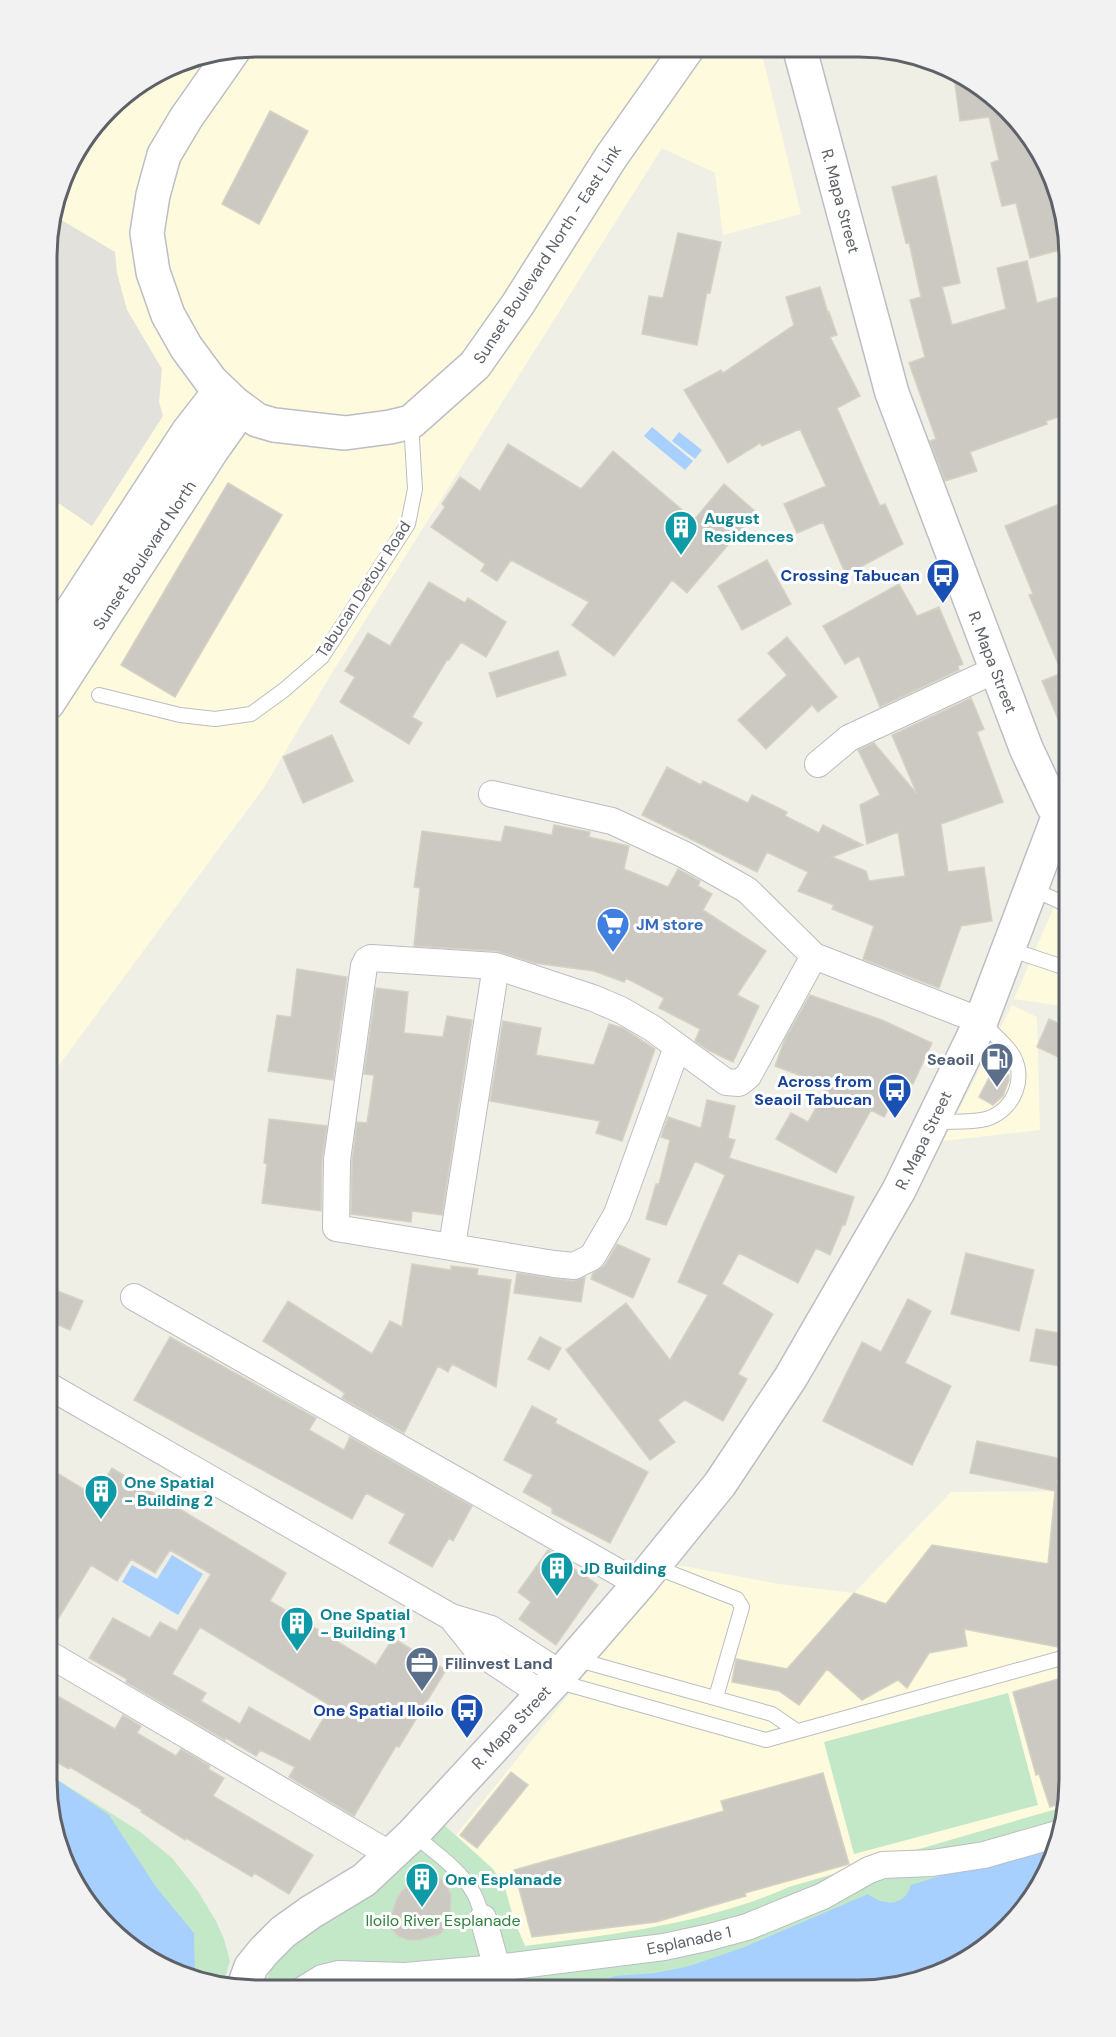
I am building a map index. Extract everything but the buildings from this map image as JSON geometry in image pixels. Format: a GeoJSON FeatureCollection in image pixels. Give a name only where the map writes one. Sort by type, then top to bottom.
{"type":"FeatureCollection","features":[{"type":"Feature","properties":{"kind":"main road","name":"Sunset Boulevard North - East Link"},"geometry":{"type":"LineString","coordinates":[[230,400],[257,420],[274,425],[345,433],[411,422],[475,365],[518,304],[611,157],[681,57]]}},
{"type":"Feature","properties":{"kind":"main road","name":"R. Mapa Street"},"geometry":{"type":"LineString","coordinates":[[802,57],[892,393],[1026,748],[1053,806],[1059,810]]}},
{"type":"Feature","properties":{"kind":"main road"},"geometry":{"type":"LineString","coordinates":[[227,60],[186,118],[164,155],[153,195],[147,233],[153,272],[168,315],[186,347],[230,400]]}},
{"type":"Feature","properties":{"kind":"main road","name":"Sunset Boulevard North"},"geometry":{"type":"LineString","coordinates":[[57,633],[188,432],[230,400]]}},
{"type":"Feature","properties":{"kind":"main road","name":"Sunset Boulevard North"},"geometry":{"type":"LineString","coordinates":[[57,689],[212,450],[230,400]]}},
{"type":"Feature","properties":{"kind":"main road","name":"R. Mapa Street"},"geometry":{"type":"LineString","coordinates":[[247,1979],[251,1967],[283,1932],[364,1880],[402,1845],[558,1677],[646,1575],[720,1484],[791,1377],[899,1190],[981,1022],[1031,888],[1059,826]]}},
{"type":"Feature","properties":{"kind":"street"},"geometry":{"type":"LineString","coordinates":[[818,764],[849,738],[995,670]]}},
{"type":"Feature","properties":{"kind":"street"},"geometry":{"type":"LineString","coordinates":[[492,794],[612,821],[685,855],[747,890],[814,956],[981,1022]]}},
{"type":"Feature","properties":{"kind":"street"},"geometry":{"type":"LineString","coordinates":[[677,1047],[616,1214],[592,1257],[574,1266],[336,1228],[337,1160],[364,966],[367,960],[372,958],[496,966],[593,998],[621,1010],[652,1028],[726,1082],[739,1083],[748,1076],[814,956]]}},
{"type":"Feature","properties":{"kind":"street"},"geometry":{"type":"LineString","coordinates":[[452,1246],[496,966]]}},
{"type":"Feature","properties":{"kind":"street"},"geometry":{"type":"LineString","coordinates":[[134,1297],[646,1575]]}},
{"type":"Feature","properties":{"kind":"street"},"geometry":{"type":"LineString","coordinates":[[57,1391],[451,1617],[491,1629],[558,1677]]}},
{"type":"Feature","properties":{"kind":"street"},"geometry":{"type":"LineString","coordinates":[[57,1658],[402,1845]]}},
{"type":"Feature","properties":{"kind":"street","name":"Esplanade 1"},"geometry":{"type":"LineString","coordinates":[[319,1980],[338,1974],[405,1976],[498,1968],[664,1947],[747,1927],[823,1896],[869,1870],[883,1865],[932,1863],[976,1856],[1050,1836]]}},
{"type":"Feature","properties":{"kind":"street"},"geometry":{"type":"LineString","coordinates":[[483,1918],[498,1968]]}},
{"type":"Feature","properties":{"kind":"lane","name":"Tabucan Detour Road"},"geometry":{"type":"LineString","coordinates":[[99,695],[153,710],[215,719],[251,714],[284,690],[322,657],[408,524],[415,489],[411,422]]}},
{"type":"Feature","properties":{"kind":"lane"},"geometry":{"type":"LineString","coordinates":[[1031,888],[1059,901]]}},
{"type":"Feature","properties":{"kind":"lane"},"geometry":{"type":"LineString","coordinates":[[1008,948],[1059,966]]}},
{"type":"Feature","properties":{"kind":"lane"},"geometry":{"type":"LineString","coordinates":[[932,1122],[984,1120],[995,1116],[1012,1100],[1018,1080],[1015,1060],[1011,1052],[981,1022]]}},
{"type":"Feature","properties":{"kind":"lane"},"geometry":{"type":"LineString","coordinates":[[646,1575],[737,1599],[742,1607],[716,1697]]}},
{"type":"Feature","properties":{"kind":"lane"},"geometry":{"type":"LineString","coordinates":[[558,1677],[766,1740],[1059,1659]]}},
{"type":"Feature","properties":{"kind":"lane"},"geometry":{"type":"LineString","coordinates":[[558,1677],[716,1697],[772,1714],[797,1731]]}},
{"type":"Feature","properties":{"kind":"lane"},"geometry":{"type":"LineString","coordinates":[[402,1845],[464,1879],[475,1894],[483,1918]]}},
{"type":"Feature","properties":{"kind":"shaded area"},"geometry":{"type":"Polygon","coordinates":[[[244,57],[763,57],[801,214],[723,235],[715,173],[662,148],[330,676],[265,786],[57,1068],[57,257],[59,231],[72,181],[98,135],[125,107],[157,84],[193,68],[244,57]]]}},
{"type":"Feature","properties":{"kind":"shaded area"},"geometry":{"type":"Polygon","coordinates":[[[61,220],[115,252],[117,273],[127,310],[162,369],[159,402],[163,416],[92,526],[57,502],[57,257],[61,220]]]}},
{"type":"Feature","properties":{"kind":"shaded area"},"geometry":{"type":"Polygon","coordinates":[[[1059,895],[1059,1006],[1014,999],[1059,895]]]}},
{"type":"Feature","properties":{"kind":"shaded area"},"geometry":{"type":"Polygon","coordinates":[[[1012,1005],[1037,1017],[1040,1130],[943,1141],[1012,1005]]]}},
{"type":"Feature","properties":{"kind":"shaded area"},"geometry":{"type":"Polygon","coordinates":[[[1059,1491],[1059,1793],[1057,1809],[789,1887],[767,1897],[689,1921],[616,1934],[525,1946],[514,1920],[505,1888],[493,1869],[456,1835],[614,1638],[678,1565],[779,1584],[854,1593],[951,1492],[1059,1491]]]}},
{"type":"Feature","properties":{"kind":"green space"},"geometry":{"type":"Polygon","coordinates":[[[1008,1693],[1038,1805],[854,1854],[824,1742],[1008,1693]]]}},
{"type":"Feature","properties":{"kind":"green space"},"geometry":{"type":"Polygon","coordinates":[[[57,1779],[139,1831],[172,1858],[198,1891],[216,1921],[230,1961],[225,1977],[181,1965],[154,1951],[80,1871],[68,1844],[61,1819],[57,1779]]]}},
{"type":"Feature","properties":{"kind":"green space","name":"Iloilo River Esplanade"},"geometry":{"type":"Polygon","coordinates":[[[1057,1809],[1044,1854],[735,1980],[267,1980],[272,1967],[294,1943],[443,1824],[493,1869],[505,1888],[514,1920],[525,1946],[626,1932],[692,1919],[757,1900],[789,1887],[1057,1809]]]}},
{"type":"Feature","properties":{"kind":"water"},"geometry":{"type":"Polygon","coordinates":[[[652,427],[693,461],[685,470],[644,436],[652,427]]]}},
{"type":"Feature","properties":{"kind":"water"},"geometry":{"type":"Polygon","coordinates":[[[679,432],[702,450],[695,459],[672,441],[679,432]]]}},
{"type":"Feature","properties":{"kind":"water"},"geometry":{"type":"Polygon","coordinates":[[[172,1555],[203,1574],[178,1615],[122,1582],[132,1565],[157,1579],[172,1555]]]}},
{"type":"Feature","properties":{"kind":"water"},"geometry":{"type":"Polygon","coordinates":[[[57,1780],[109,1815],[156,1887],[194,1933],[195,1969],[181,1965],[146,1946],[107,1912],[91,1891],[68,1844],[61,1819],[57,1780]]]}},
{"type":"Feature","properties":{"kind":"water"},"geometry":{"type":"Polygon","coordinates":[[[1046,1849],[1032,1880],[1018,1902],[991,1930],[970,1946],[923,1969],[872,1980],[605,1980],[615,1976],[655,1973],[686,1967],[742,1948],[868,1894],[880,1901],[899,1901],[911,1885],[975,1865],[1046,1849]]]}},
{"type":"Feature","properties":{"kind":"place","name":"August Residences"},"geometry":{"type":"Point","coordinates":[681,556]}},
{"type":"Feature","properties":{"kind":"place","name":"Crossing Tabucan"},"geometry":{"type":"Point","coordinates":[943,604]}},
{"type":"Feature","properties":{"kind":"place","name":"JM store"},"geometry":{"type":"Point","coordinates":[613,953]}},
{"type":"Feature","properties":{"kind":"place","name":"Seaoil"},"geometry":{"type":"Point","coordinates":[997,1088]}},
{"type":"Feature","properties":{"kind":"place","name":"Across from Seaoil Tabucan"},"geometry":{"type":"Point","coordinates":[895,1119]}},
{"type":"Feature","properties":{"kind":"place","name":"One Spatial - Building 2"},"geometry":{"type":"Point","coordinates":[101,1520]}},
{"type":"Feature","properties":{"kind":"place","name":"JD Building"},"geometry":{"type":"Point","coordinates":[557,1597]}},
{"type":"Feature","properties":{"kind":"place","name":"One Spatial - Building 1"},"geometry":{"type":"Point","coordinates":[297,1652]}},
{"type":"Feature","properties":{"kind":"place","name":"Filinvest Land"},"geometry":{"type":"Point","coordinates":[422,1692]}},
{"type":"Feature","properties":{"kind":"place","name":"One Spatial Iloilo"},"geometry":{"type":"Point","coordinates":[467,1739]}},
{"type":"Feature","properties":{"kind":"place","name":"One Esplanade"},"geometry":{"type":"Point","coordinates":[422,1908]}}]}
